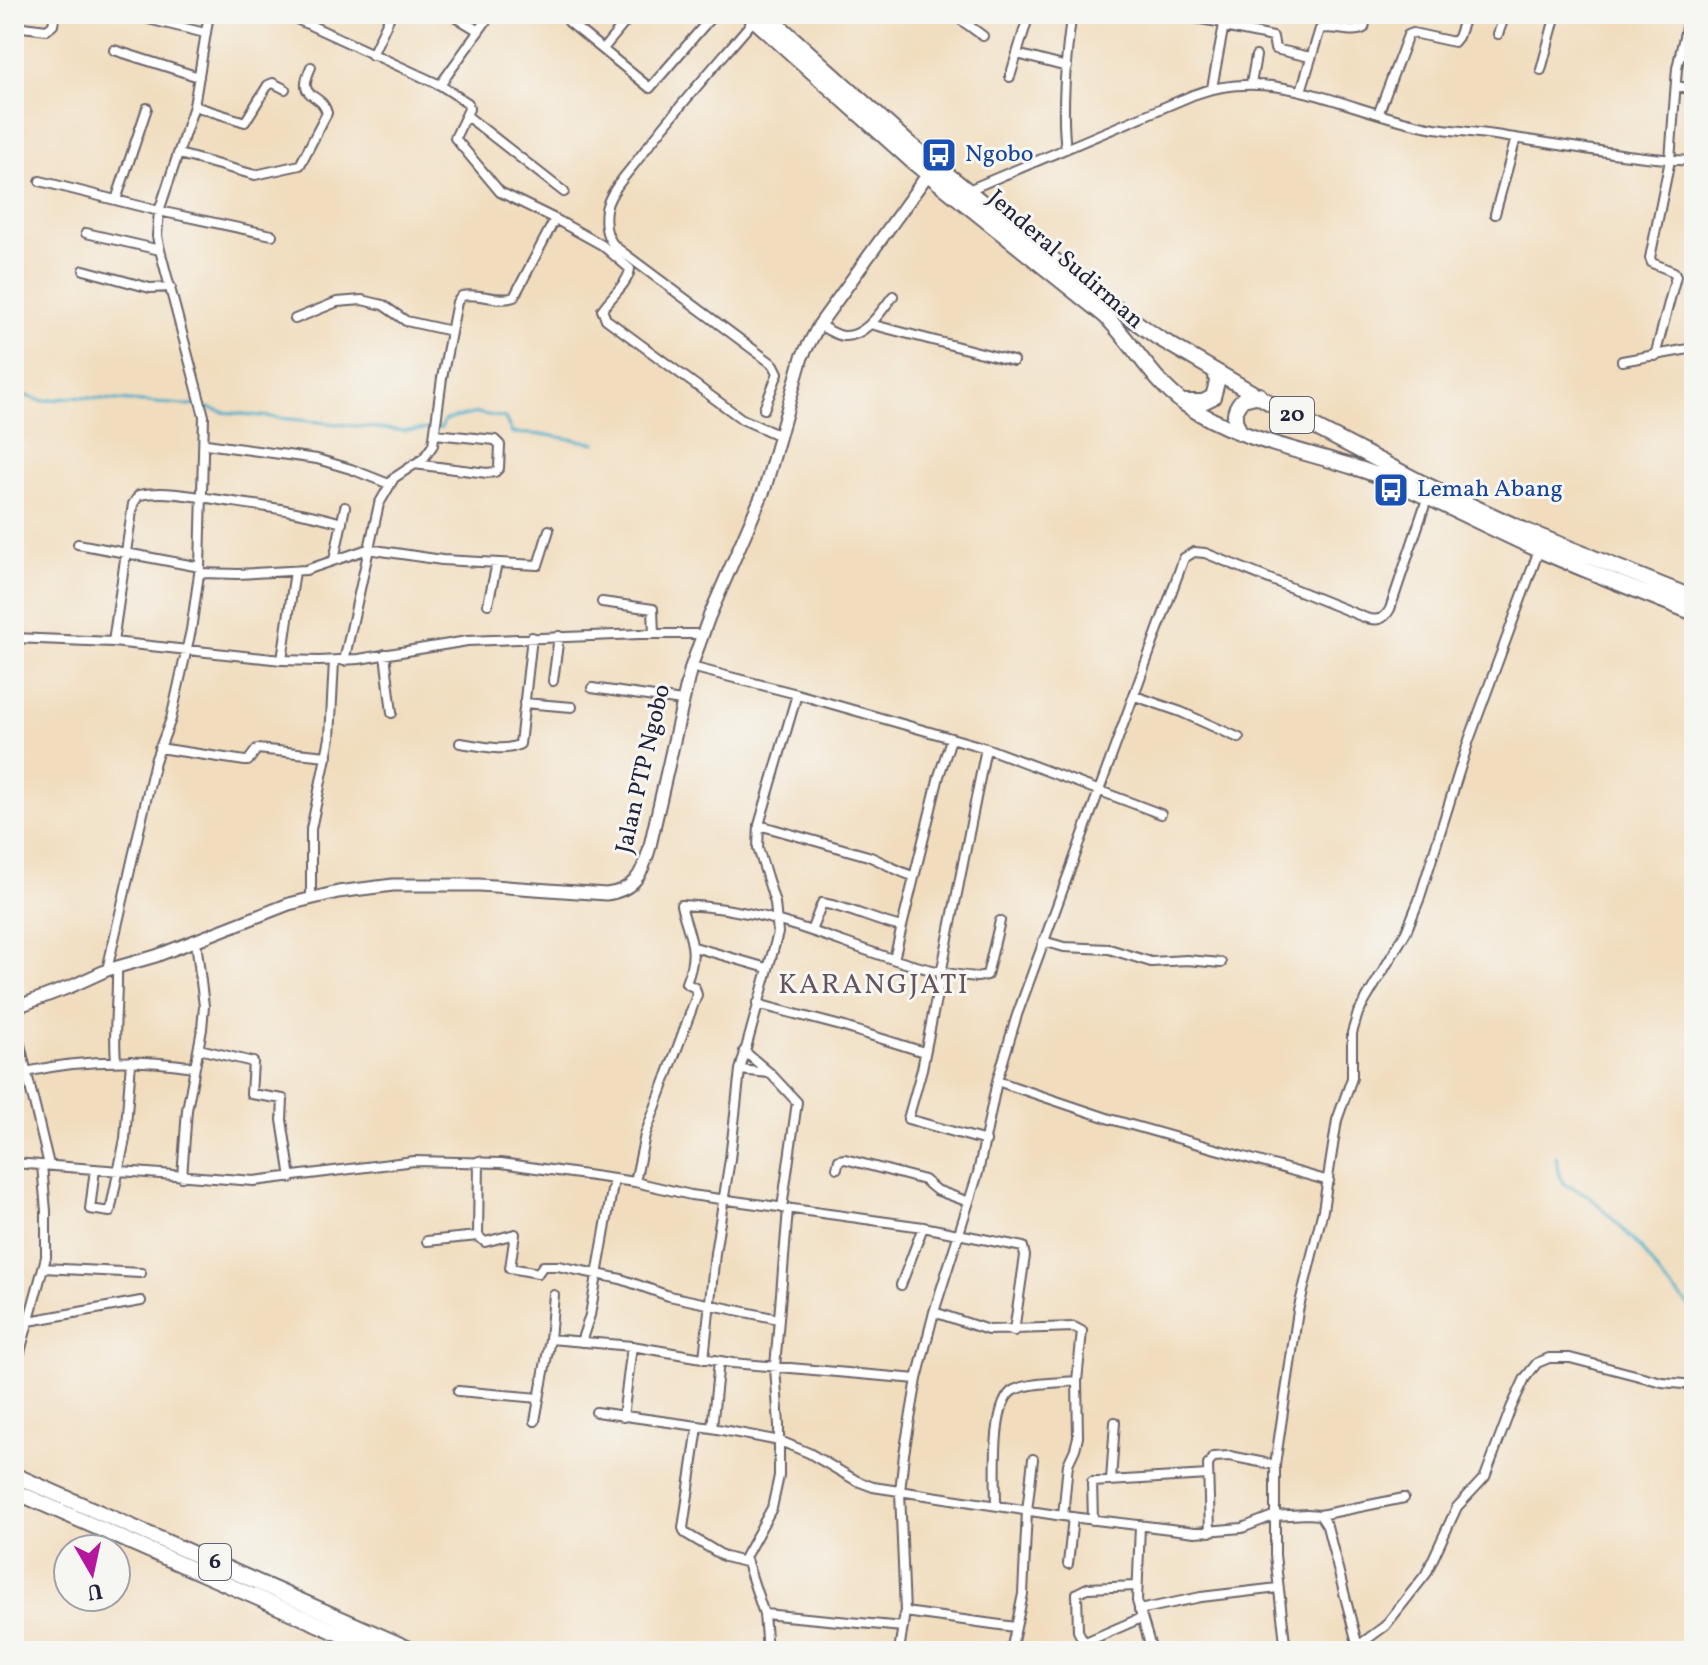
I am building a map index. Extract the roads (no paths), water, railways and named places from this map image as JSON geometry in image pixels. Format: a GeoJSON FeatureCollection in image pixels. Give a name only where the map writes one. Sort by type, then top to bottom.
{"type":"FeatureCollection","features":[{"type":"Feature","properties":{"kind":"highway","name":"Jenderal Sudirman"},"geometry":{"type":"LineString","coordinates":[[756,16],[928,174],[1104,315],[1120,330],[1159,380],[1182,402],[1212,421],[1241,433],[1325,457],[1394,482],[1539,550],[1694,613]]}},
{"type":"Feature","properties":{"kind":"highway","name":"Jenderal Sudirman"},"geometry":{"type":"LineString","coordinates":[[756,16],[966,191],[1126,316],[1215,372],[1380,462],[1483,511],[1694,598]]}},
{"type":"Feature","properties":{"kind":"highway"},"geometry":{"type":"LineString","coordinates":[[1182,402],[1203,402],[1213,397],[1217,382],[1215,372]]}},
{"type":"Feature","properties":{"kind":"highway"},"geometry":{"type":"LineString","coordinates":[[1241,433],[1234,420],[1237,407],[1243,399],[1259,395]]}},
{"type":"Feature","properties":{"kind":"highway","name":"6"},"geometry":{"type":"LineString","coordinates":[[14,1475],[414,1651]]}},
{"type":"Feature","properties":{"kind":"highway","name":"6"},"geometry":{"type":"LineString","coordinates":[[14,1491],[379,1651]]}},
{"type":"Feature","properties":{"kind":"main road","name":"Jalan PTP Ngobo"},"geometry":{"type":"LineString","coordinates":[[14,1008],[112,968],[156,956],[311,898],[356,889],[479,885],[613,894],[627,889],[646,863],[691,667],[760,502],[802,357],[819,325],[928,174]]}},
{"type":"Feature","properties":{"kind":"street"},"geometry":{"type":"LineString","coordinates":[[14,26],[47,30],[53,25],[55,14]]}},
{"type":"Feature","properties":{"kind":"street"},"geometry":{"type":"LineString","coordinates":[[128,14],[205,33]]}},
{"type":"Feature","properties":{"kind":"street"},"geometry":{"type":"LineString","coordinates":[[116,1060],[113,1037],[118,1007],[112,968],[159,748],[171,719],[200,570],[200,497],[206,444],[204,416],[157,236],[159,211],[194,106],[209,14]]}},
{"type":"Feature","properties":{"kind":"street"},"geometry":{"type":"LineString","coordinates":[[286,14],[440,85],[468,103],[467,116],[456,133],[457,142],[492,183],[507,197],[602,245],[630,269],[630,274],[602,310],[606,319],[742,419],[780,436]]}},
{"type":"Feature","properties":{"kind":"street"},"geometry":{"type":"LineString","coordinates":[[372,55],[391,14]]}},
{"type":"Feature","properties":{"kind":"street"},"geometry":{"type":"LineString","coordinates":[[451,14],[479,31]]}},
{"type":"Feature","properties":{"kind":"street"},"geometry":{"type":"LineString","coordinates":[[440,85],[491,14]]}},
{"type":"Feature","properties":{"kind":"street"},"geometry":{"type":"LineString","coordinates":[[578,14],[570,23],[650,88],[714,14]]}},
{"type":"Feature","properties":{"kind":"street"},"geometry":{"type":"LineString","coordinates":[[603,49],[632,14]]}},
{"type":"Feature","properties":{"kind":"street"},"geometry":{"type":"LineString","coordinates":[[953,14],[983,36]]}},
{"type":"Feature","properties":{"kind":"street"},"geometry":{"type":"LineString","coordinates":[[1010,77],[1029,14]]}},
{"type":"Feature","properties":{"kind":"street"},"geometry":{"type":"LineString","coordinates":[[1066,149],[1064,134],[1072,14]]}},
{"type":"Feature","properties":{"kind":"street"},"geometry":{"type":"LineString","coordinates":[[1171,14],[1225,21],[1273,37],[1275,49],[1310,57]]}},
{"type":"Feature","properties":{"kind":"street"},"geometry":{"type":"LineString","coordinates":[[1301,91],[1320,29],[1330,27],[1358,31],[1364,28],[1367,14]]}},
{"type":"Feature","properties":{"kind":"street"},"geometry":{"type":"LineString","coordinates":[[1379,112],[1408,35],[1413,33],[1454,42],[1466,14]]}},
{"type":"Feature","properties":{"kind":"street"},"geometry":{"type":"LineString","coordinates":[[1498,14],[1504,18],[1498,34]]}},
{"type":"Feature","properties":{"kind":"street"},"geometry":{"type":"LineString","coordinates":[[1541,70],[1556,14]]}},
{"type":"Feature","properties":{"kind":"street"},"geometry":{"type":"LineString","coordinates":[[1655,356],[1676,278],[1674,272],[1650,260],[1670,160],[1671,123],[1689,14]]}},
{"type":"Feature","properties":{"kind":"street"},"geometry":{"type":"LineString","coordinates":[[756,16],[672,113],[614,191],[606,208],[606,228],[609,240],[617,248],[774,365],[778,373],[764,409]]}},
{"type":"Feature","properties":{"kind":"street"},"geometry":{"type":"LineString","coordinates":[[1212,88],[1225,21]]}},
{"type":"Feature","properties":{"kind":"street"},"geometry":{"type":"LineString","coordinates":[[114,50],[199,77]]}},
{"type":"Feature","properties":{"kind":"street"},"geometry":{"type":"LineString","coordinates":[[1681,53],[1694,56]]}},
{"type":"Feature","properties":{"kind":"street"},"geometry":{"type":"LineString","coordinates":[[1017,54],[1067,67]]}},
{"type":"Feature","properties":{"kind":"street"},"geometry":{"type":"LineString","coordinates":[[1251,84],[1256,56]]}},
{"type":"Feature","properties":{"kind":"street"},"geometry":{"type":"LineString","coordinates":[[179,154],[255,175],[300,165],[327,113],[324,105],[308,94],[305,88],[311,67]]}},
{"type":"Feature","properties":{"kind":"street"},"geometry":{"type":"LineString","coordinates":[[194,106],[245,122],[268,85],[273,83],[285,89]]}},
{"type":"Feature","properties":{"kind":"street"},"geometry":{"type":"LineString","coordinates":[[966,191],[1212,88],[1251,84],[1301,91],[1435,128],[1694,161]]}},
{"type":"Feature","properties":{"kind":"street"},"geometry":{"type":"LineString","coordinates":[[1676,86],[1694,89]]}},
{"type":"Feature","properties":{"kind":"street"},"geometry":{"type":"LineString","coordinates":[[116,200],[147,108]]}},
{"type":"Feature","properties":{"kind":"street"},"geometry":{"type":"LineString","coordinates":[[467,116],[564,192]]}},
{"type":"Feature","properties":{"kind":"street"},"geometry":{"type":"LineString","coordinates":[[1495,214],[1516,138]]}},
{"type":"Feature","properties":{"kind":"street"},"geometry":{"type":"LineString","coordinates":[[40,181],[272,235]]}},
{"type":"Feature","properties":{"kind":"street"},"geometry":{"type":"LineString","coordinates":[[344,661],[376,513],[389,484],[430,451],[457,302],[462,296],[470,294],[508,300],[514,297],[555,219]]}},
{"type":"Feature","properties":{"kind":"street"},"geometry":{"type":"LineString","coordinates":[[86,233],[160,250]]}},
{"type":"Feature","properties":{"kind":"street"},"geometry":{"type":"LineString","coordinates":[[84,270],[150,288],[171,287]]}},
{"type":"Feature","properties":{"kind":"street"},"geometry":{"type":"LineString","coordinates":[[819,325],[841,336],[856,333],[870,324],[893,296]]}},
{"type":"Feature","properties":{"kind":"street"},"geometry":{"type":"LineString","coordinates":[[295,319],[337,302],[362,300],[383,305],[406,321],[451,331]]}},
{"type":"Feature","properties":{"kind":"street"},"geometry":{"type":"LineString","coordinates":[[870,324],[1013,361]]}},
{"type":"Feature","properties":{"kind":"street"},"geometry":{"type":"LineString","coordinates":[[1622,361],[1694,348]]}},
{"type":"Feature","properties":{"kind":"street"},"geometry":{"type":"LineString","coordinates":[[414,464],[487,473],[498,471],[501,449],[495,440],[435,433]]}},
{"type":"Feature","properties":{"kind":"street"},"geometry":{"type":"LineString","coordinates":[[206,444],[317,459],[389,484]]}},
{"type":"Feature","properties":{"kind":"street"},"geometry":{"type":"LineString","coordinates":[[113,642],[136,497],[162,494],[200,497],[305,513],[342,523]]}},
{"type":"Feature","properties":{"kind":"street"},"geometry":{"type":"LineString","coordinates":[[899,1651],[905,1612],[900,1492],[917,1379],[934,1312],[986,1141],[997,1081],[1043,941],[1188,554],[1205,553],[1366,618],[1378,620],[1390,609],[1427,499]]}},
{"type":"Feature","properties":{"kind":"street"},"geometry":{"type":"LineString","coordinates":[[334,560],[345,507]]}},
{"type":"Feature","properties":{"kind":"street"},"geometry":{"type":"LineString","coordinates":[[78,544],[200,570],[295,571],[368,549],[442,560],[538,565],[549,530]]}},
{"type":"Feature","properties":{"kind":"street"},"geometry":{"type":"LineString","coordinates":[[1286,1651],[1273,1516],[1275,1465],[1298,1311],[1329,1181],[1337,1120],[1352,1078],[1354,1023],[1406,932],[1419,900],[1465,751],[1539,550]]}},
{"type":"Feature","properties":{"kind":"street"},"geometry":{"type":"LineString","coordinates":[[488,604],[497,563]]}},
{"type":"Feature","properties":{"kind":"street"},"geometry":{"type":"LineString","coordinates":[[282,660],[295,571]]}},
{"type":"Feature","properties":{"kind":"street"},"geometry":{"type":"LineString","coordinates":[[602,602],[653,609],[654,634]]}},
{"type":"Feature","properties":{"kind":"street"},"geometry":{"type":"LineString","coordinates":[[14,638],[113,642],[282,660],[344,661],[447,643],[559,636],[703,634]]}},
{"type":"Feature","properties":{"kind":"street"},"geometry":{"type":"LineString","coordinates":[[553,681],[559,636]]}},
{"type":"Feature","properties":{"kind":"street"},"geometry":{"type":"LineString","coordinates":[[460,743],[515,747],[521,739],[532,637]]}},
{"type":"Feature","properties":{"kind":"street"},"geometry":{"type":"LineString","coordinates":[[385,654],[392,713]]}},
{"type":"Feature","properties":{"kind":"street"},"geometry":{"type":"LineString","coordinates":[[311,898],[311,829],[327,756],[334,661]]}},
{"type":"Feature","properties":{"kind":"street"},"geometry":{"type":"LineString","coordinates":[[691,667],[986,748],[1161,814]]}},
{"type":"Feature","properties":{"kind":"street"},"geometry":{"type":"LineString","coordinates":[[592,688],[682,701]]}},
{"type":"Feature","properties":{"kind":"street"},"geometry":{"type":"LineString","coordinates":[[704,1359],[740,1070],[778,933],[779,920],[758,848],[759,825],[797,694]]}},
{"type":"Feature","properties":{"kind":"street"},"geometry":{"type":"LineString","coordinates":[[1135,696],[1239,738]]}},
{"type":"Feature","properties":{"kind":"street"},"geometry":{"type":"LineString","coordinates":[[524,703],[572,707]]}},
{"type":"Feature","properties":{"kind":"street"},"geometry":{"type":"LineString","coordinates":[[894,959],[913,876],[951,739]]}},
{"type":"Feature","properties":{"kind":"street"},"geometry":{"type":"LineString","coordinates":[[159,748],[245,761],[257,749],[327,756]]}},
{"type":"Feature","properties":{"kind":"street"},"geometry":{"type":"LineString","coordinates":[[986,748],[909,1119],[986,1141]]}},
{"type":"Feature","properties":{"kind":"street"},"geometry":{"type":"LineString","coordinates":[[759,825],[884,861],[890,869],[913,876]]}},
{"type":"Feature","properties":{"kind":"street"},"geometry":{"type":"LineString","coordinates":[[811,931],[822,903],[902,927]]}},
{"type":"Feature","properties":{"kind":"street"},"geometry":{"type":"LineString","coordinates":[[635,1182],[645,1135],[697,995],[695,988],[686,983],[694,963],[694,947],[681,905],[700,905],[779,920],[894,959],[970,976],[987,975],[1000,921]]}},
{"type":"Feature","properties":{"kind":"street"},"geometry":{"type":"LineString","coordinates":[[182,1177],[187,1110],[204,1006],[196,941]]}},
{"type":"Feature","properties":{"kind":"street"},"geometry":{"type":"LineString","coordinates":[[1043,941],[1064,947],[1109,949],[1151,962],[1187,960],[1221,963]]}},
{"type":"Feature","properties":{"kind":"street"},"geometry":{"type":"LineString","coordinates":[[694,947],[767,968]]}},
{"type":"Feature","properties":{"kind":"street"},"geometry":{"type":"LineString","coordinates":[[757,1004],[924,1052]]}},
{"type":"Feature","properties":{"kind":"street"},"geometry":{"type":"LineString","coordinates":[[14,1020],[46,1165],[47,1232],[43,1268],[14,1374]]}},
{"type":"Feature","properties":{"kind":"street"},"geometry":{"type":"LineString","coordinates":[[199,1049],[253,1062],[251,1094],[283,1099],[282,1120],[291,1178]]}},
{"type":"Feature","properties":{"kind":"street"},"geometry":{"type":"LineString","coordinates":[[744,1051],[797,1102],[785,1208],[775,1367],[779,1476],[772,1508],[746,1553],[745,1562],[764,1614],[767,1651]]}},
{"type":"Feature","properties":{"kind":"street"},"geometry":{"type":"LineString","coordinates":[[26,1072],[58,1065],[116,1060],[195,1067]]}},
{"type":"Feature","properties":{"kind":"street"},"geometry":{"type":"LineString","coordinates":[[95,1169],[90,1209],[110,1212],[120,1171],[131,1061]]}},
{"type":"Feature","properties":{"kind":"street"},"geometry":{"type":"LineString","coordinates":[[740,1070],[770,1073]]}},
{"type":"Feature","properties":{"kind":"street"},"geometry":{"type":"LineString","coordinates":[[997,1081],[1110,1119],[1329,1181]]}},
{"type":"Feature","properties":{"kind":"street"},"geometry":{"type":"LineString","coordinates":[[837,1168],[839,1160],[845,1159],[924,1180],[936,1190],[969,1202]]}},
{"type":"Feature","properties":{"kind":"street"},"geometry":{"type":"LineString","coordinates":[[14,1163],[234,1181],[291,1178],[414,1161],[479,1161],[635,1182],[725,1200],[923,1227],[1019,1245],[1025,1251],[1014,1331]]}},
{"type":"Feature","properties":{"kind":"street"},"geometry":{"type":"LineString","coordinates":[[478,1236],[479,1161]]}},
{"type":"Feature","properties":{"kind":"street"},"geometry":{"type":"LineString","coordinates":[[581,1342],[590,1315],[614,1179]]}},
{"type":"Feature","properties":{"kind":"street"},"geometry":{"type":"LineString","coordinates":[[901,1285],[923,1227]]}},
{"type":"Feature","properties":{"kind":"street"},"geometry":{"type":"LineString","coordinates":[[427,1241],[478,1236],[485,1242],[515,1234],[510,1268],[517,1271],[538,1273],[548,1265],[621,1279],[669,1296],[778,1319]]}},
{"type":"Feature","properties":{"kind":"street"},"geometry":{"type":"LineString","coordinates":[[43,1268],[141,1273]]}},
{"type":"Feature","properties":{"kind":"street"},"geometry":{"type":"LineString","coordinates":[[535,1421],[550,1339],[554,1295]]}},
{"type":"Feature","properties":{"kind":"street"},"geometry":{"type":"LineString","coordinates":[[29,1321],[141,1301]]}},
{"type":"Feature","properties":{"kind":"street"},"geometry":{"type":"LineString","coordinates":[[934,1312],[988,1330],[1080,1329],[1078,1437],[1068,1464],[1068,1564]]}},
{"type":"Feature","properties":{"kind":"street"},"geometry":{"type":"LineString","coordinates":[[550,1339],[632,1346],[719,1361],[917,1379]]}},
{"type":"Feature","properties":{"kind":"street"},"geometry":{"type":"LineString","coordinates":[[623,1417],[632,1346]]}},
{"type":"Feature","properties":{"kind":"street"},"geometry":{"type":"LineString","coordinates":[[1320,1515],[1327,1526],[1356,1649],[1385,1626],[1426,1574],[1457,1507],[1485,1477],[1515,1399],[1525,1378],[1537,1363],[1549,1358],[1570,1358],[1662,1382],[1694,1385]]}},
{"type":"Feature","properties":{"kind":"street"},"geometry":{"type":"LineString","coordinates":[[712,1428],[719,1361]]}},
{"type":"Feature","properties":{"kind":"street"},"geometry":{"type":"LineString","coordinates":[[996,1505],[998,1415],[1004,1398],[1011,1391],[1022,1388],[1077,1381]]}},
{"type":"Feature","properties":{"kind":"street"},"geometry":{"type":"LineString","coordinates":[[458,1391],[539,1398]]}},
{"type":"Feature","properties":{"kind":"street"},"geometry":{"type":"LineString","coordinates":[[596,1412],[780,1441],[809,1453],[857,1481],[900,1492],[1093,1520],[1210,1532],[1242,1528],[1273,1516],[1320,1515],[1404,1498]]}},
{"type":"Feature","properties":{"kind":"street"},"geometry":{"type":"LineString","coordinates":[[1111,1481],[1115,1422]]}},
{"type":"Feature","properties":{"kind":"street"},"geometry":{"type":"LineString","coordinates":[[698,1427],[683,1528],[685,1533],[725,1557],[745,1562]]}},
{"type":"Feature","properties":{"kind":"street"},"geometry":{"type":"LineString","coordinates":[[1210,1532],[1209,1461],[1218,1456],[1275,1465]]}},
{"type":"Feature","properties":{"kind":"street"},"geometry":{"type":"LineString","coordinates":[[1011,1651],[1023,1594],[1033,1459]]}},
{"type":"Feature","properties":{"kind":"street"},"geometry":{"type":"LineString","coordinates":[[1093,1520],[1092,1483],[1208,1475]]}},
{"type":"Feature","properties":{"kind":"street"},"geometry":{"type":"LineString","coordinates":[[1140,1525],[1137,1586],[1140,1614],[1152,1651]]}},
{"type":"Feature","properties":{"kind":"street"},"geometry":{"type":"LineString","coordinates":[[1137,1586],[1087,1588],[1077,1593],[1078,1631],[1084,1648],[1140,1614],[1201,1597],[1278,1588]]}},
{"type":"Feature","properties":{"kind":"street"},"geometry":{"type":"LineString","coordinates":[[905,1612],[1015,1627]]}},
{"type":"Feature","properties":{"kind":"street"},"geometry":{"type":"LineString","coordinates":[[764,1614],[903,1627]]}},
{"type":"Feature","properties":{"kind":"waterway"},"geometry":{"type":"LineString","coordinates":[[14,392],[42,401],[75,397],[198,406]]}},
{"type":"Feature","properties":{"kind":"waterway"},"geometry":{"type":"LineString","coordinates":[[205,407],[223,412],[405,431],[441,428],[445,420],[477,413],[505,418],[512,433],[595,443]]}},
{"type":"Feature","properties":{"kind":"waterway"},"geometry":{"type":"LineString","coordinates":[[1556,1156],[1558,1172],[1564,1184],[1588,1195],[1600,1206],[1641,1248],[1663,1280],[1694,1311]]}},
{"type":"Feature","properties":{"kind":"place","name":"Ngobo"},"geometry":{"type":"Point","coordinates":[939,155]}},
{"type":"Feature","properties":{"kind":"place","name":"Lemah Abang"},"geometry":{"type":"Point","coordinates":[1391,490]}},
{"type":"Feature","properties":{"kind":"district","name":"KARANGJATI"},"geometry":{"type":"Point","coordinates":[874,985]}}]}
